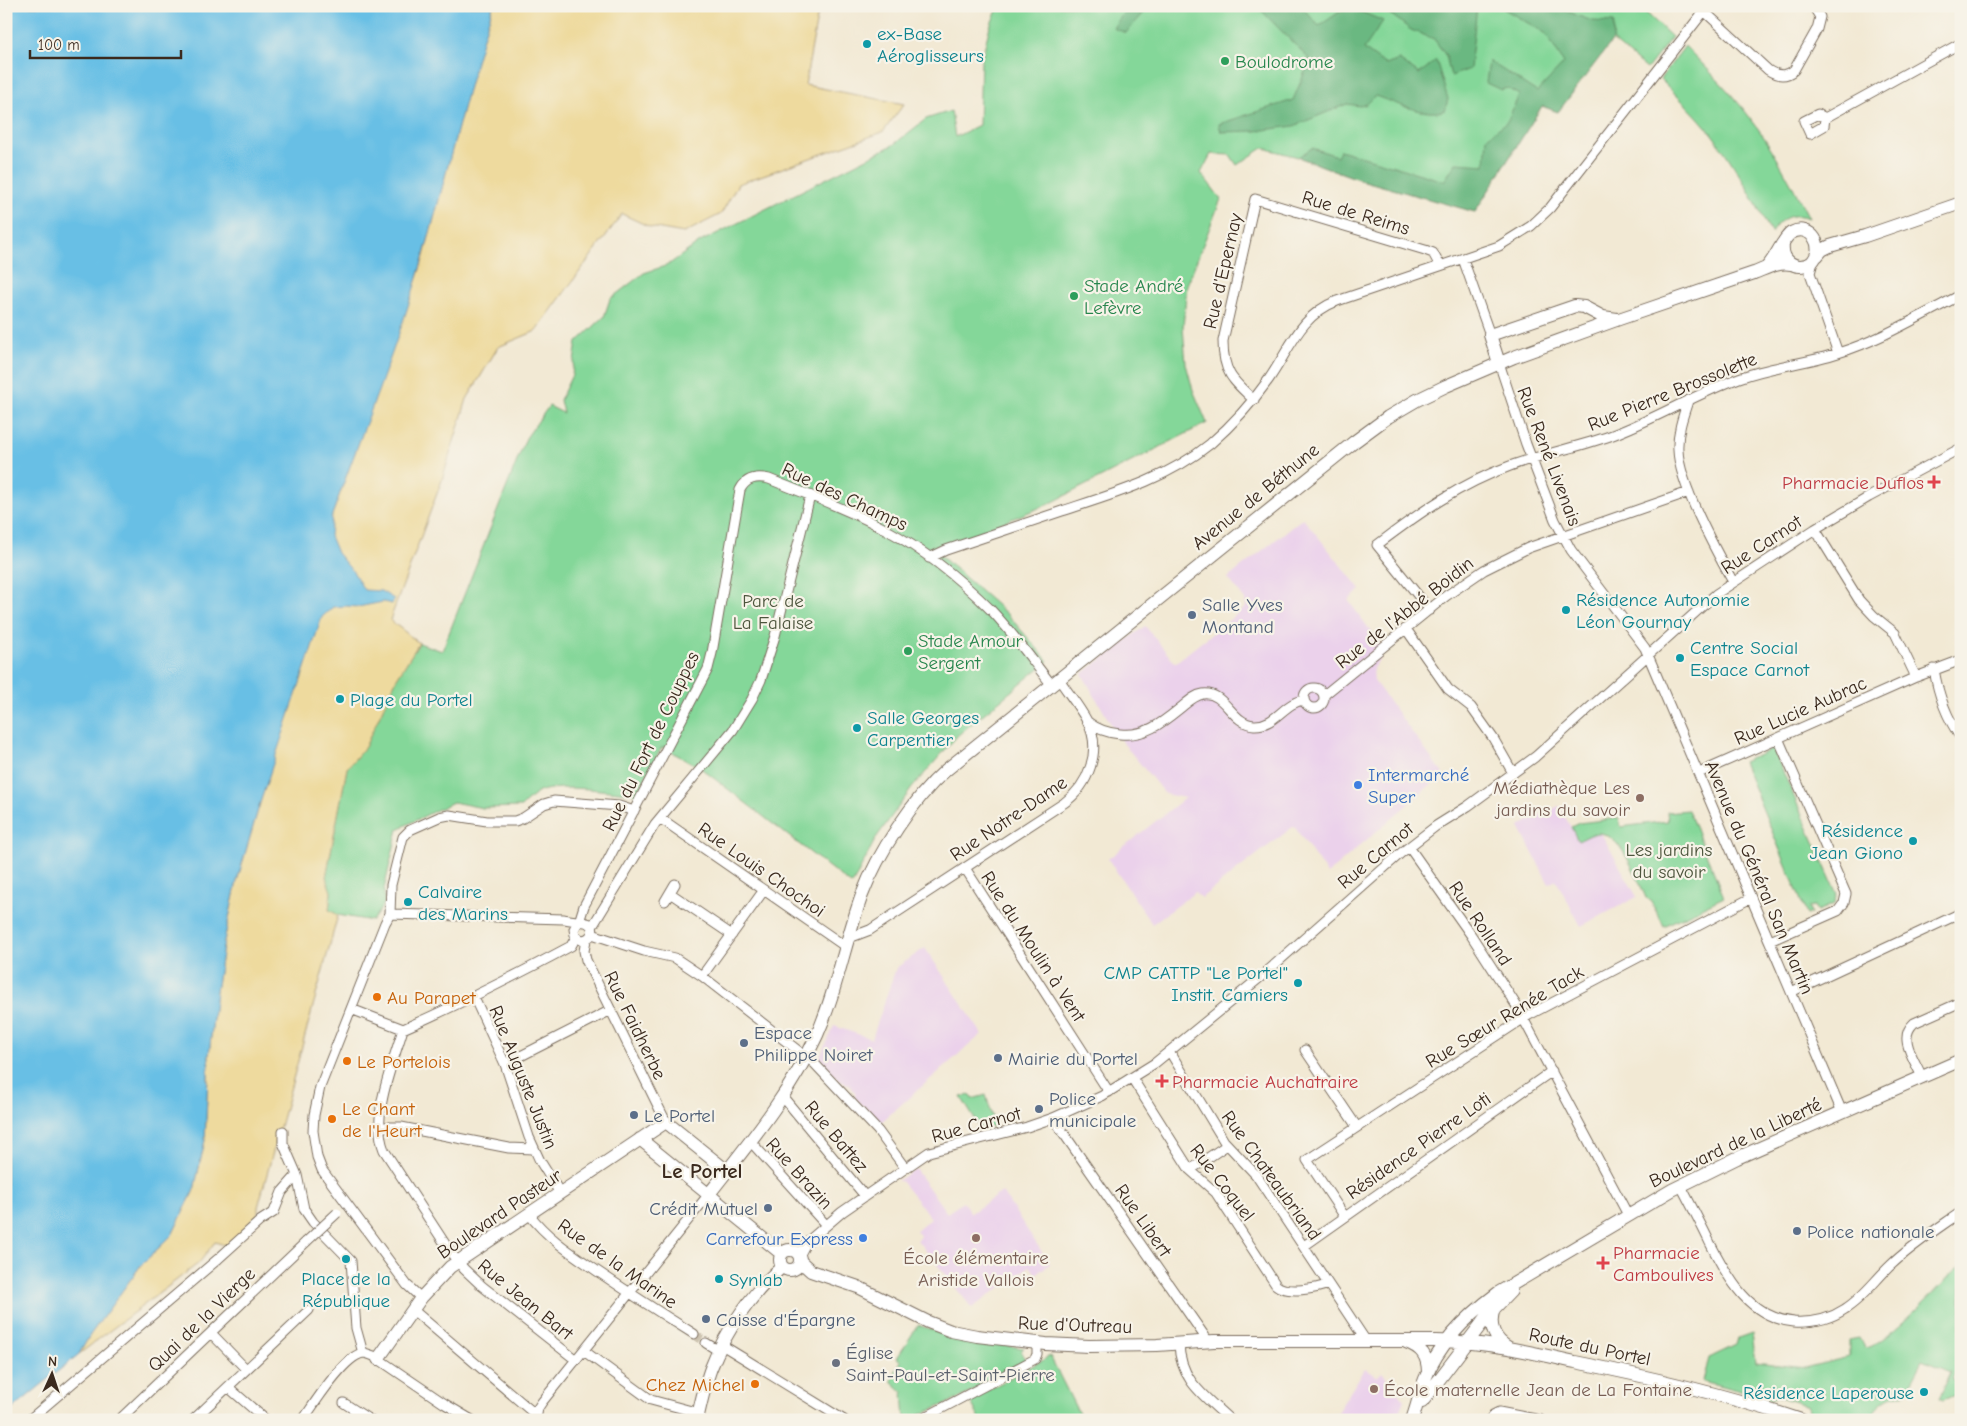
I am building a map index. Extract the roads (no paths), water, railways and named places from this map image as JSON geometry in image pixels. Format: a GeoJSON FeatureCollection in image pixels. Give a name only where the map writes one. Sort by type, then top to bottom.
{"type":"FeatureCollection","features":[{"type":"Feature","properties":{"kind":"street"},"geometry":{"type":"LineString","coordinates":[[929,558],[1153,479],[1174,468],[1207,446],[1234,422],[1254,400],[1302,327],[1315,313],[1337,301],[1463,259],[1509,241],[1546,213],[1706,8],[1770,72],[1784,75],[1794,70],[1820,24],[1819,13],[1813,6]]}},
{"type":"Feature","properties":{"kind":"street"},"geometry":{"type":"LineString","coordinates":[[1825,118],[1961,43]]}},
{"type":"Feature","properties":{"kind":"street","name":"Rue de Reims"},"geometry":{"type":"LineString","coordinates":[[1255,199],[1425,250],[1433,254],[1440,266]]}},
{"type":"Feature","properties":{"kind":"street","name":"Rue d'Epernay"},"geometry":{"type":"LineString","coordinates":[[1254,400],[1233,381],[1227,372],[1224,362],[1223,341],[1255,199]]}},
{"type":"Feature","properties":{"kind":"street"},"geometry":{"type":"LineString","coordinates":[[1806,264],[1824,248],[1849,242],[1961,203]]}},
{"type":"Feature","properties":{"kind":"street"},"geometry":{"type":"LineString","coordinates":[[1767,267],[1786,238],[1793,232],[1803,231],[1827,240],[1849,242]]}},
{"type":"Feature","properties":{"kind":"street"},"geometry":{"type":"LineString","coordinates":[[1806,264],[1818,244],[1810,233]]}},
{"type":"Feature","properties":{"kind":"street"},"geometry":{"type":"LineString","coordinates":[[1783,244],[1784,256],[1806,264]]}},
{"type":"Feature","properties":{"kind":"street"},"geometry":{"type":"LineString","coordinates":[[1463,259],[1499,363]]}},
{"type":"Feature","properties":{"kind":"street","name":"Avenue de Béthune"},"geometry":{"type":"LineString","coordinates":[[709,1194],[751,1142],[783,1097],[806,1057],[824,1017],[862,896],[871,874],[916,802],[941,774],[1368,431],[1431,393],[1499,363],[1767,267],[1781,264],[1806,264]]}},
{"type":"Feature","properties":{"kind":"street"},"geometry":{"type":"LineString","coordinates":[[1806,264],[1838,353]]}},
{"type":"Feature","properties":{"kind":"street","name":"Rue Pierre Brossolette"},"geometry":{"type":"LineString","coordinates":[[1430,610],[1377,545],[1444,496],[1489,474],[1532,458],[1616,434],[1745,376],[1838,353],[1890,332],[1961,295]]}},
{"type":"Feature","properties":{"kind":"street"},"geometry":{"type":"LineString","coordinates":[[1490,335],[1575,306],[1582,306],[1606,318],[1618,319]]}},
{"type":"Feature","properties":{"kind":"street"},"geometry":{"type":"LineString","coordinates":[[1589,310],[1594,322],[1589,331]]}},
{"type":"Feature","properties":{"kind":"street","name":"Rue René Livenais"},"geometry":{"type":"LineString","coordinates":[[1499,363],[1562,536],[1643,642],[1648,654]]}},
{"type":"Feature","properties":{"kind":"street"},"geometry":{"type":"LineString","coordinates":[[1688,400],[1679,432],[1678,449],[1680,465],[1689,492],[1733,582]]}},
{"type":"Feature","properties":{"kind":"street","name":"Rue Carnot"},"geometry":{"type":"LineString","coordinates":[[800,1258],[806,1243],[826,1225],[905,1168],[937,1149],[1015,1130],[1053,1118],[1109,1092],[1170,1052],[1263,975],[1409,847],[1444,820],[1468,806],[1535,757],[1703,604],[1733,582],[1815,529],[1961,448]]}},
{"type":"Feature","properties":{"kind":"street","name":"Rue des Champs"},"geometry":{"type":"LineString","coordinates":[[746,480],[765,478],[884,528],[929,558],[963,584],[995,615],[1055,681]]}},
{"type":"Feature","properties":{"kind":"street","name":"Rue du Fort de Couppes"},"geometry":{"type":"LineString","coordinates":[[579,922],[584,906],[708,669],[740,490],[746,480]]}},
{"type":"Feature","properties":{"kind":"street","name":"Rue de l'Abbé Boidin"},"geometry":{"type":"LineString","coordinates":[[1324,695],[1453,591],[1484,570],[1515,554],[1562,536],[1689,492]]}},
{"type":"Feature","properties":{"kind":"street"},"geometry":{"type":"LineString","coordinates":[[576,937],[581,940],[590,934],[637,851],[660,818],[733,730],[756,692],[774,636],[810,496]]}},
{"type":"Feature","properties":{"kind":"street"},"geometry":{"type":"LineString","coordinates":[[1815,529],[1859,600],[1874,616],[1895,633],[1916,677]]}},
{"type":"Feature","properties":{"kind":"street"},"geometry":{"type":"LineString","coordinates":[[1406,630],[1448,689],[1471,707],[1493,738],[1513,774]]}},
{"type":"Feature","properties":{"kind":"street","name":"Avenue du Général San Martin"},"geometry":{"type":"LineString","coordinates":[[1648,654],[1842,1112]]}},
{"type":"Feature","properties":{"kind":"street","name":"Rue Lucie Aubrac"},"geometry":{"type":"LineString","coordinates":[[1699,773],[1934,669],[1961,660]]}},
{"type":"Feature","properties":{"kind":"street"},"geometry":{"type":"LineString","coordinates":[[1934,669],[1942,702],[1961,738]]}},
{"type":"Feature","properties":{"kind":"street","name":"Rue Notre-Dame"},"geometry":{"type":"LineString","coordinates":[[848,943],[1064,804],[1080,789],[1087,778],[1092,758],[1093,746],[1088,722],[1055,681]]}},
{"type":"Feature","properties":{"kind":"street"},"geometry":{"type":"LineString","coordinates":[[1311,688],[1319,689],[1324,695],[1323,703],[1317,708],[1309,707],[1304,700],[1305,692],[1311,688]]}},
{"type":"Feature","properties":{"kind":"street"},"geometry":{"type":"LineString","coordinates":[[1088,722],[1110,733],[1137,734],[1154,728],[1195,697],[1207,694],[1217,698],[1244,722],[1260,724],[1273,720],[1294,703],[1304,700]]}},
{"type":"Feature","properties":{"kind":"street"},"geometry":{"type":"LineString","coordinates":[[1770,941],[1834,913],[1841,908],[1846,894],[1778,738]]}},
{"type":"Feature","properties":{"kind":"street"},"geometry":{"type":"LineString","coordinates":[[422,1298],[407,1285],[328,1180],[319,1163],[314,1141],[313,1124],[320,1087],[385,922],[390,914],[392,885],[402,840],[410,830],[441,816],[455,816],[487,821],[515,821],[546,803],[554,801],[619,806],[634,811]]}},
{"type":"Feature","properties":{"kind":"street","name":"Rue Louis Chochoi"},"geometry":{"type":"LineString","coordinates":[[660,818],[764,890],[848,943]]}},
{"type":"Feature","properties":{"kind":"street","name":"Rue Rolland"},"geometry":{"type":"LineString","coordinates":[[1409,847],[1471,935],[1524,1018],[1628,1215]]}},
{"type":"Feature","properties":{"kind":"street","name":"Rue du Moulin à Vent"},"geometry":{"type":"LineString","coordinates":[[965,868],[1109,1092]]}},
{"type":"Feature","properties":{"kind":"street"},"geometry":{"type":"LineString","coordinates":[[676,884],[667,897],[732,935]]}},
{"type":"Feature","properties":{"kind":"street"},"geometry":{"type":"LineString","coordinates":[[702,976],[764,890]]}},
{"type":"Feature","properties":{"kind":"street","name":"Rue Sœur Renée Tack"},"geometry":{"type":"LineString","coordinates":[[1345,1217],[1306,1160],[1524,1018],[1752,898]]}},
{"type":"Feature","properties":{"kind":"street"},"geometry":{"type":"LineString","coordinates":[[1791,992],[1961,913]]}},
{"type":"Feature","properties":{"kind":"street"},"geometry":{"type":"LineString","coordinates":[[390,914],[587,922],[590,934]]}},
{"type":"Feature","properties":{"kind":"street"},"geometry":{"type":"LineString","coordinates":[[351,1009],[403,1029],[474,997],[571,946],[576,937],[574,929],[579,922]]}},
{"type":"Feature","properties":{"kind":"street"},"geometry":{"type":"LineString","coordinates":[[590,934],[675,958],[702,976],[814,1062],[878,1131],[905,1168]]}},
{"type":"Feature","properties":{"kind":"street","name":"Rue Faidherbe"},"geometry":{"type":"LineString","coordinates":[[590,934],[584,946],[584,956],[666,1122]]}},
{"type":"Feature","properties":{"kind":"street","name":"Rue Auguste Justin"},"geometry":{"type":"LineString","coordinates":[[474,997],[505,1064],[523,1122],[534,1149],[560,1193]]}},
{"type":"Feature","properties":{"kind":"street"},"geometry":{"type":"LineString","coordinates":[[1922,1077],[1907,1044],[1907,1032],[1914,1022],[1961,1002]]}},
{"type":"Feature","properties":{"kind":"street"},"geometry":{"type":"LineString","coordinates":[[505,1064],[611,1010]]}},
{"type":"Feature","properties":{"kind":"street","name":"Rue Jean Bart"},"geometry":{"type":"LineString","coordinates":[[403,1029],[380,1108],[379,1127],[384,1150],[457,1262],[482,1286],[576,1360]]}},
{"type":"Feature","properties":{"kind":"street"},"geometry":{"type":"LineString","coordinates":[[1305,1050],[1357,1126]]}},
{"type":"Feature","properties":{"kind":"street","name":"Rue Chateaubriand"},"geometry":{"type":"LineString","coordinates":[[1170,1052],[1227,1145],[1252,1170],[1366,1341]]}},
{"type":"Feature","properties":{"kind":"street","name":"Boulevard de la Liberté"},"geometry":{"type":"LineString","coordinates":[[1413,1417],[1424,1398],[1474,1340],[1474,1327],[1477,1317],[1532,1273],[1628,1215],[1681,1186],[1743,1156],[1961,1060]]}},
{"type":"Feature","properties":{"kind":"street","name":"Résidence Pierre Loti"},"geometry":{"type":"LineString","coordinates":[[1304,1246],[1552,1071]]}},
{"type":"Feature","properties":{"kind":"street","name":"Rue Coquel"},"geometry":{"type":"LineString","coordinates":[[1132,1078],[1190,1170],[1216,1193],[1279,1288],[1312,1289],[1328,1284]]}},
{"type":"Feature","properties":{"kind":"street","name":"Rue Battez"},"geometry":{"type":"LineString","coordinates":[[783,1097],[865,1196]]}},
{"type":"Feature","properties":{"kind":"street","name":"Rue Libert"},"geometry":{"type":"LineString","coordinates":[[1053,1118],[1208,1341]]}},
{"type":"Feature","properties":{"kind":"street"},"geometry":{"type":"LineString","coordinates":[[666,1122],[727,1171]]}},
{"type":"Feature","properties":{"kind":"street","name":"Boulevard Pasteur"},"geometry":{"type":"LineString","coordinates":[[378,1359],[422,1298],[446,1270],[666,1122]]}},
{"type":"Feature","properties":{"kind":"street"},"geometry":{"type":"LineString","coordinates":[[379,1127],[401,1128],[500,1147],[534,1149]]}},
{"type":"Feature","properties":{"kind":"street"},"geometry":{"type":"LineString","coordinates":[[283,1131],[282,1140],[297,1175],[304,1209],[352,1262],[356,1328],[363,1353]]}},
{"type":"Feature","properties":{"kind":"street"},"geometry":{"type":"LineString","coordinates":[[640,1139],[782,1254]]}},
{"type":"Feature","properties":{"kind":"street","name":"Rue Brazin"},"geometry":{"type":"LineString","coordinates":[[751,1142],[826,1225]]}},
{"type":"Feature","properties":{"kind":"street"},"geometry":{"type":"LineString","coordinates":[[1190,1170],[1227,1145]]}},
{"type":"Feature","properties":{"kind":"street"},"geometry":{"type":"LineString","coordinates":[[29,1420],[260,1221],[274,1212],[282,1192],[297,1175]]}},
{"type":"Feature","properties":{"kind":"street"},"geometry":{"type":"LineString","coordinates":[[1681,1186],[1726,1274],[1740,1294],[1754,1307],[1766,1314],[1791,1321],[1817,1320],[1831,1317],[1844,1310],[1905,1253],[1961,1212]]}},
{"type":"Feature","properties":{"kind":"street"},"geometry":{"type":"LineString","coordinates":[[413,1310],[536,1417],[542,1402],[709,1194]]}},
{"type":"Feature","properties":{"kind":"street","name":"Quai de la Vierge"},"geometry":{"type":"LineString","coordinates":[[119,1420],[347,1205]]}},
{"type":"Feature","properties":{"kind":"street","name":"Rue de la Marine"},"geometry":{"type":"LineString","coordinates":[[529,1214],[558,1245],[629,1294],[694,1334]]}},
{"type":"Feature","properties":{"kind":"street"},"geometry":{"type":"LineString","coordinates":[[790,1250],[795,1252],[800,1258],[798,1266],[788,1270],[782,1267],[780,1261],[782,1254],[790,1250]]}},
{"type":"Feature","properties":{"kind":"street","name":"Rue d'Outreau"},"geometry":{"type":"LineString","coordinates":[[800,1258],[805,1267],[814,1272],[858,1287],[917,1318],[970,1335],[1037,1343],[1089,1346],[1180,1344],[1208,1341],[1366,1341]]}},
{"type":"Feature","properties":{"kind":"street"},"geometry":{"type":"LineString","coordinates":[[584,1351],[651,1400],[698,1416],[708,1376],[720,1348],[758,1291],[782,1267]]}},
{"type":"Feature","properties":{"kind":"street"},"geometry":{"type":"LineString","coordinates":[[1494,1302],[1491,1321],[1493,1331],[1499,1340],[1512,1349]]}},
{"type":"Feature","properties":{"kind":"street","name":"Boulevard de la Liberté"},"geometry":{"type":"LineString","coordinates":[[1413,1417],[1428,1372],[1440,1352],[1458,1327],[1472,1312],[1494,1302]]}},
{"type":"Feature","properties":{"kind":"street"},"geometry":{"type":"LineString","coordinates":[[192,1420],[310,1310]]}},
{"type":"Feature","properties":{"kind":"street"},"geometry":{"type":"LineString","coordinates":[[211,1333],[246,1369]]}},
{"type":"Feature","properties":{"kind":"street","name":"Route du Portel"},"geometry":{"type":"LineString","coordinates":[[1366,1341],[1474,1340],[1667,1382],[1754,1405],[1801,1420]]}},
{"type":"Feature","properties":{"kind":"street"},"geometry":{"type":"LineString","coordinates":[[1401,1341],[1415,1346],[1424,1353],[1428,1372]]}},
{"type":"Feature","properties":{"kind":"street"},"geometry":{"type":"LineString","coordinates":[[1423,1341],[1436,1344],[1440,1352],[1441,1363],[1431,1378],[1424,1398]]}},
{"type":"Feature","properties":{"kind":"street"},"geometry":{"type":"LineString","coordinates":[[706,1342],[774,1377],[844,1420]]}},
{"type":"Feature","properties":{"kind":"street"},"geometry":{"type":"LineString","coordinates":[[920,1420],[1035,1359],[1037,1343]]}},
{"type":"Feature","properties":{"kind":"street"},"geometry":{"type":"LineString","coordinates":[[1180,1344],[1181,1360],[1186,1374],[1196,1387],[1230,1420]]}},
{"type":"Feature","properties":{"kind":"street"},"geometry":{"type":"LineString","coordinates":[[303,1420],[340,1370],[354,1356],[363,1353],[378,1359],[472,1420]]}},
{"type":"Feature","properties":{"kind":"street"},"geometry":{"type":"LineString","coordinates":[[228,1387],[266,1420]]}},
{"type":"Feature","properties":{"kind":"street"},"geometry":{"type":"LineString","coordinates":[[344,1403],[370,1420]]}},
{"type":"Feature","properties":{"kind":"street"},"geometry":{"type":"LineString","coordinates":[[1490,1420],[1493,1415],[1499,1412],[1541,1420]]}},
{"type":"Feature","properties":{"kind":"water"},"geometry":{"type":"Polygon","coordinates":[[[6,6],[493,6],[413,290],[332,515],[330,536],[337,553],[354,573],[364,590],[381,591],[394,599],[392,604],[383,602],[358,607],[333,607],[322,617],[260,803],[237,881],[224,941],[216,991],[209,1055],[205,1140],[194,1190],[172,1235],[141,1265],[90,1335],[79,1354],[6,1414],[6,6]]]}},
{"type":"Feature","properties":{"kind":"tunnel"},"geometry":{"type":"LineString","coordinates":[[694,1334],[706,1343]]}},
{"type":"Feature","properties":{"kind":"place","name":"ex-Base Aéroglisseurs"},"geometry":{"type":"Point","coordinates":[867,44]}},
{"type":"Feature","properties":{"kind":"place","name":"Boulodrome"},"geometry":{"type":"Point","coordinates":[1225,61]}},
{"type":"Feature","properties":{"kind":"place","name":"Stade André Lefèvre"},"geometry":{"type":"Point","coordinates":[1074,296]}},
{"type":"Feature","properties":{"kind":"place","name":"Pharmacie Duflos"},"geometry":{"type":"Point","coordinates":[1934,482]}},
{"type":"Feature","properties":{"kind":"place","name":"Résidence Autonomie Léon Gournay"},"geometry":{"type":"Point","coordinates":[1566,610]}},
{"type":"Feature","properties":{"kind":"place","name":"Salle Yves Montand"},"geometry":{"type":"Point","coordinates":[1192,615]}},
{"type":"Feature","properties":{"kind":"place","name":"Stade Amour Sergent"},"geometry":{"type":"Point","coordinates":[908,651]}},
{"type":"Feature","properties":{"kind":"place","name":"Centre Social Espace Carnot"},"geometry":{"type":"Point","coordinates":[1680,658]}},
{"type":"Feature","properties":{"kind":"place","name":"Plage du Portel"},"geometry":{"type":"Point","coordinates":[340,699]}},
{"type":"Feature","properties":{"kind":"place","name":"Salle Georges Carpentier"},"geometry":{"type":"Point","coordinates":[857,728]}},
{"type":"Feature","properties":{"kind":"place","name":"Intermarché Super"},"geometry":{"type":"Point","coordinates":[1358,785]}},
{"type":"Feature","properties":{"kind":"place","name":"Médiathèque Les jardins du savoir"},"geometry":{"type":"Point","coordinates":[1640,798]}},
{"type":"Feature","properties":{"kind":"place","name":"Résidence Jean Giono"},"geometry":{"type":"Point","coordinates":[1913,841]}},
{"type":"Feature","properties":{"kind":"place","name":"Calvaire des Marins"},"geometry":{"type":"Point","coordinates":[408,902]}},
{"type":"Feature","properties":{"kind":"place","name":"CMP CATTP \"Le Portel\" Instit. Camiers"},"geometry":{"type":"Point","coordinates":[1298,983]}},
{"type":"Feature","properties":{"kind":"place","name":"Au Parapet"},"geometry":{"type":"Point","coordinates":[377,997]}},
{"type":"Feature","properties":{"kind":"place","name":"Espace Philippe Noiret"},"geometry":{"type":"Point","coordinates":[744,1043]}},
{"type":"Feature","properties":{"kind":"place","name":"Mairie du Portel"},"geometry":{"type":"Point","coordinates":[998,1058]}},
{"type":"Feature","properties":{"kind":"place","name":"Le Portelois"},"geometry":{"type":"Point","coordinates":[347,1061]}},
{"type":"Feature","properties":{"kind":"place","name":"Pharmacie Auchatraire"},"geometry":{"type":"Point","coordinates":[1162,1081]}},
{"type":"Feature","properties":{"kind":"place","name":"Police municipale"},"geometry":{"type":"Point","coordinates":[1039,1109]}},
{"type":"Feature","properties":{"kind":"place","name":"Le Portel"},"geometry":{"type":"Point","coordinates":[634,1115]}},
{"type":"Feature","properties":{"kind":"place","name":"Le Chant de l'Heurt"},"geometry":{"type":"Point","coordinates":[332,1119]}},
{"type":"Feature","properties":{"kind":"place","name":"Crédit Mutuel"},"geometry":{"type":"Point","coordinates":[768,1208]}},
{"type":"Feature","properties":{"kind":"place","name":"Police nationale"},"geometry":{"type":"Point","coordinates":[1797,1231]}},
{"type":"Feature","properties":{"kind":"place","name":"Carrefour Express"},"geometry":{"type":"Point","coordinates":[863,1238]}},
{"type":"Feature","properties":{"kind":"place","name":"École élémentaire Aristide Vallois"},"geometry":{"type":"Point","coordinates":[976,1238]}},
{"type":"Feature","properties":{"kind":"place","name":"Place de la République"},"geometry":{"type":"Point","coordinates":[346,1259]}},
{"type":"Feature","properties":{"kind":"place","name":"Pharmacie Camboulives"},"geometry":{"type":"Point","coordinates":[1603,1263]}},
{"type":"Feature","properties":{"kind":"place","name":"Synlab"},"geometry":{"type":"Point","coordinates":[719,1279]}},
{"type":"Feature","properties":{"kind":"place","name":"Caisse d'Épargne"},"geometry":{"type":"Point","coordinates":[706,1319]}},
{"type":"Feature","properties":{"kind":"place","name":"Église Saint-Paul-et-Saint-Pierre"},"geometry":{"type":"Point","coordinates":[836,1363]}},
{"type":"Feature","properties":{"kind":"place","name":"Chez Michel"},"geometry":{"type":"Point","coordinates":[755,1384]}},
{"type":"Feature","properties":{"kind":"place","name":"École maternelle Jean de La Fontaine"},"geometry":{"type":"Point","coordinates":[1374,1389]}},
{"type":"Feature","properties":{"kind":"place","name":"Résidence Laperouse"},"geometry":{"type":"Point","coordinates":[1924,1392]}},
{"type":"Feature","properties":{"kind":"district","name":"Le Portel"},"geometry":{"type":"Point","coordinates":[702,1171]}},
{"type":"Feature","properties":{"kind":"park label","name":"Parc de La Falaise"},"geometry":{"type":"Point","coordinates":[773,611]}},
{"type":"Feature","properties":{"kind":"park label","name":"Les jardins du savoir"},"geometry":{"type":"Point","coordinates":[1669,860]}}]}
